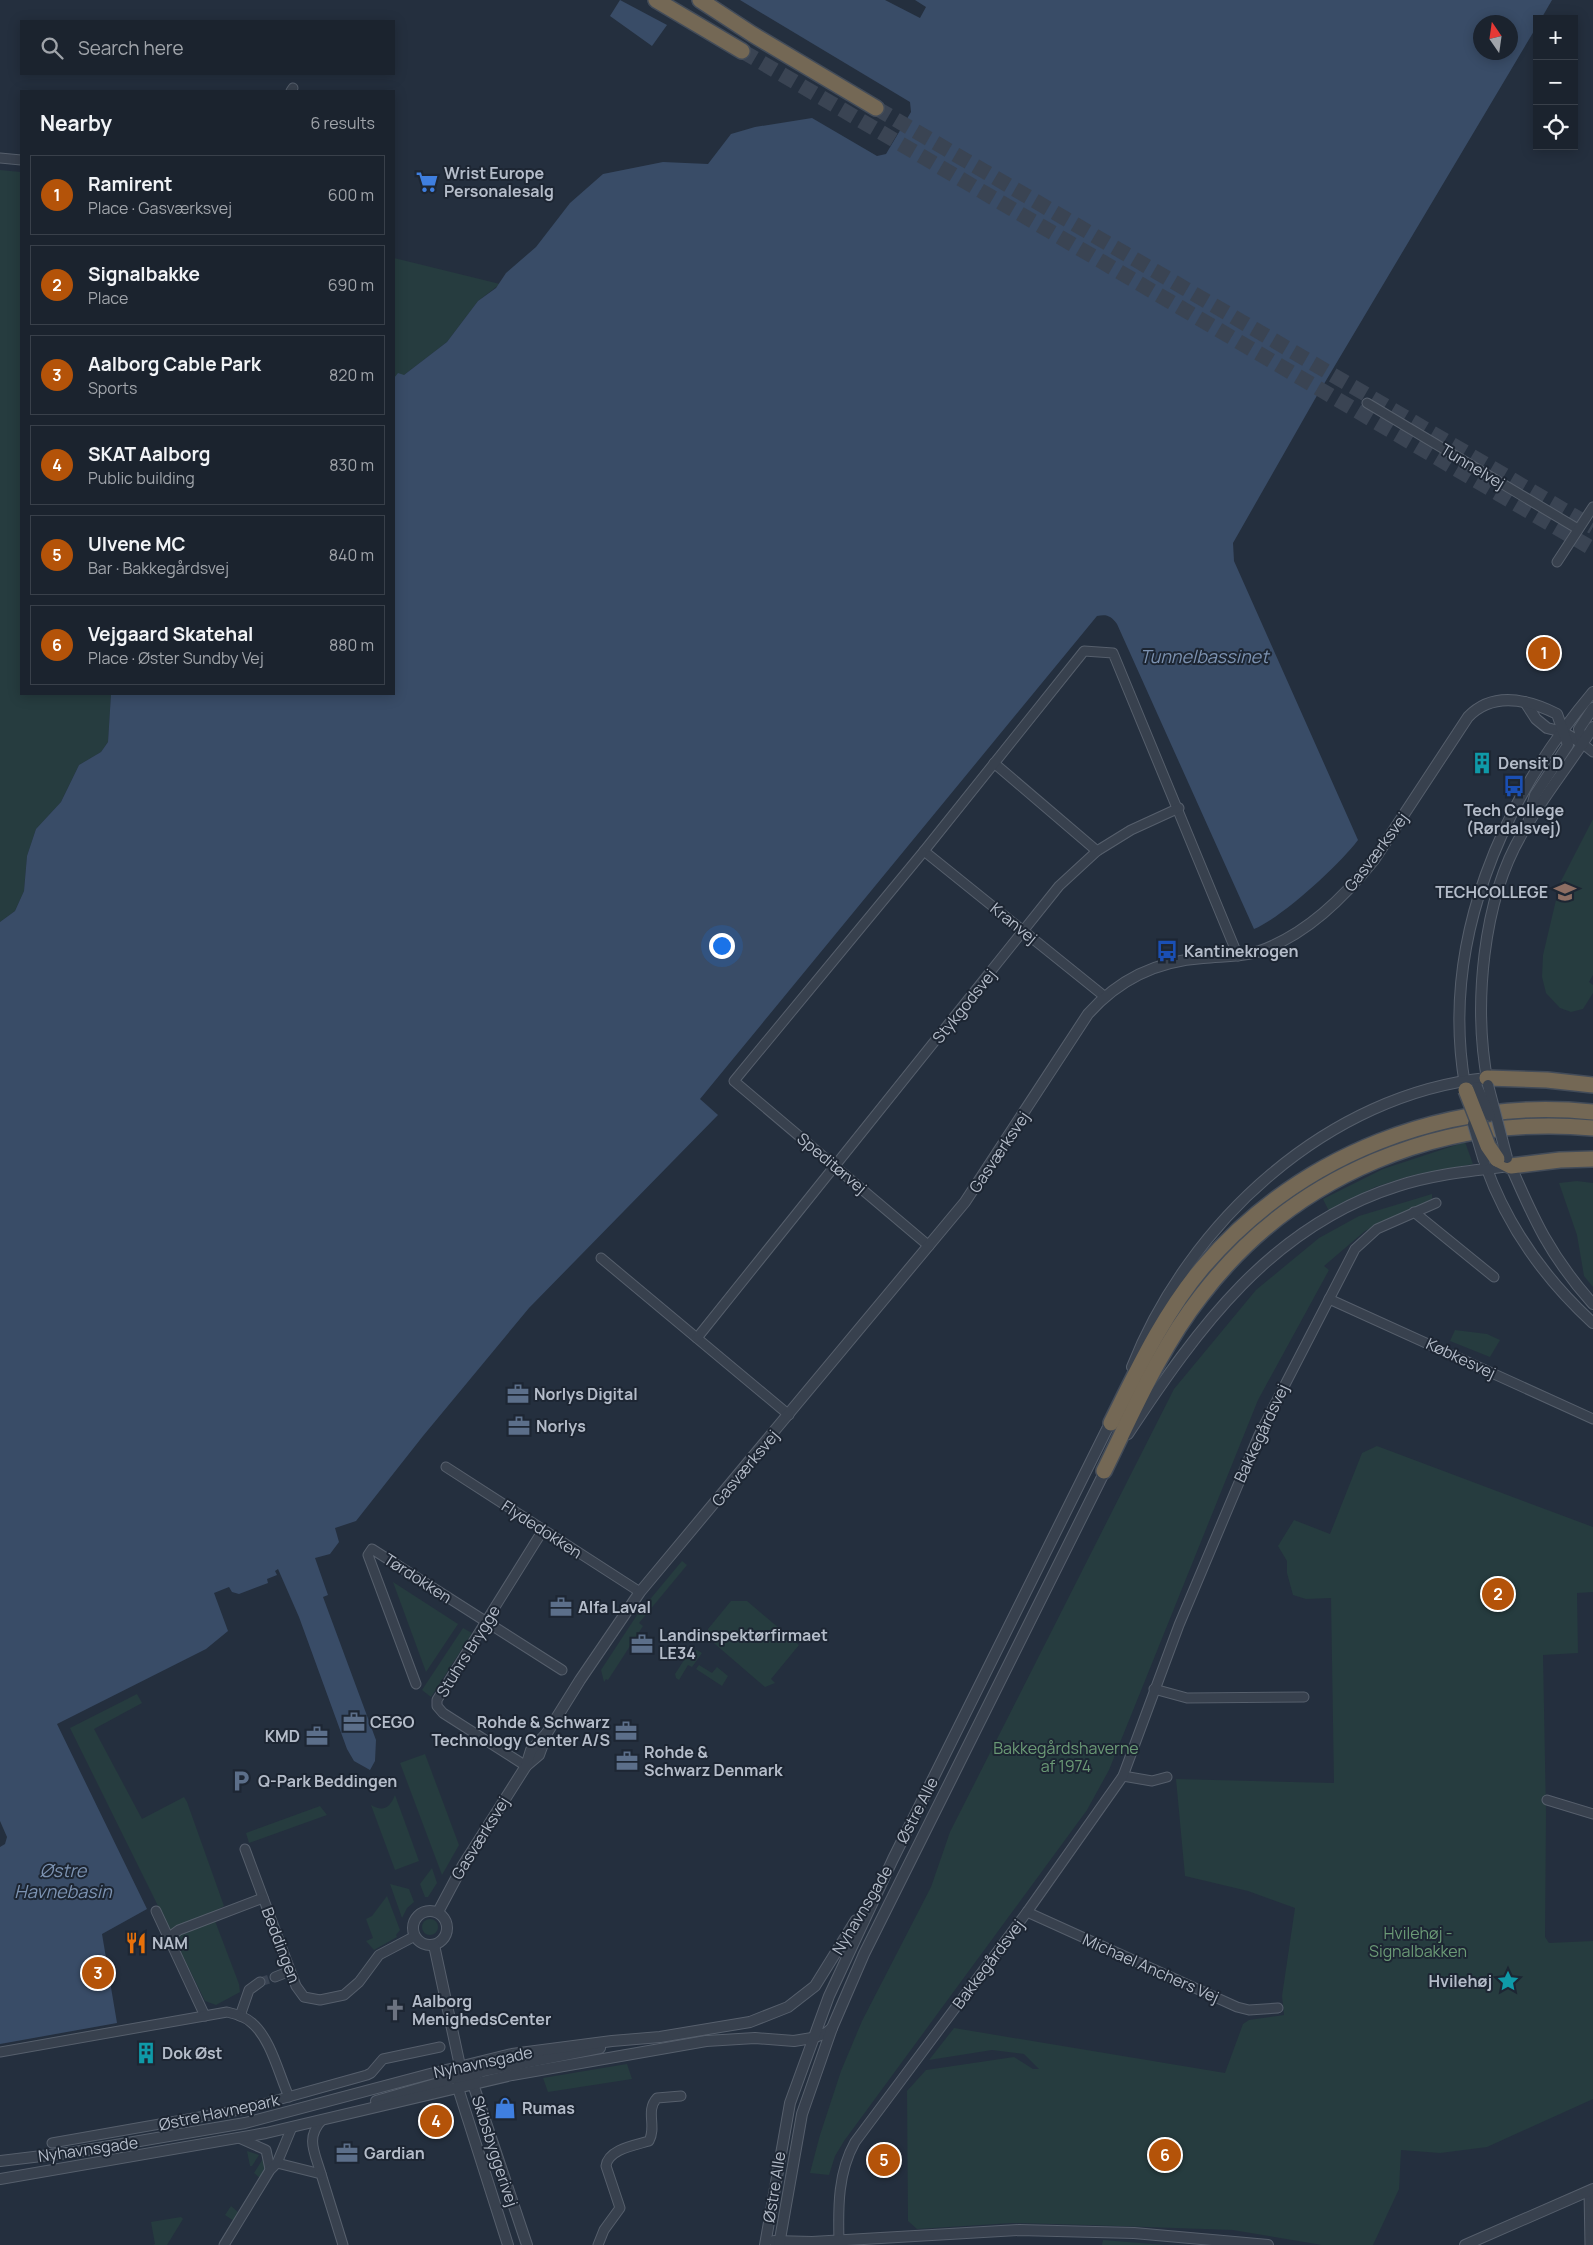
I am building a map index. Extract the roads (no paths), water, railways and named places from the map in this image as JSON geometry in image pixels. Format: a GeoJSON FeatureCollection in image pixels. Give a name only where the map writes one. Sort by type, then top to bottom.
{"type":"FeatureCollection","features":[{"type":"Feature","properties":{"kind":"highway"},"geometry":{"type":"LineString","coordinates":[[656,0],[742,51]]}},
{"type":"Feature","properties":{"kind":"highway"},"geometry":{"type":"LineString","coordinates":[[700,0],[752,34],[876,108]]}},
{"type":"Feature","properties":{"kind":"highway"},"geometry":{"type":"LineString","coordinates":[[1487,1082],[1547,1080],[1593,1084]]}},
{"type":"Feature","properties":{"kind":"highway"},"geometry":{"type":"LineString","coordinates":[[1465,1086],[1488,1146],[1499,1162],[1593,1159]]}},
{"type":"Feature","properties":{"kind":"highway"},"geometry":{"type":"LineString","coordinates":[[1111,1423],[1162,1325],[1203,1267],[1250,1220],[1279,1196],[1307,1177],[1371,1144],[1432,1124],[1488,1113],[1518,1110],[1593,1112]]}},
{"type":"Feature","properties":{"kind":"highway"},"geometry":{"type":"LineString","coordinates":[[1104,1471],[1168,1346],[1200,1296],[1243,1248],[1293,1206],[1327,1184],[1377,1159],[1439,1138],[1502,1127],[1535,1125],[1593,1128]]}},
{"type":"Feature","properties":{"kind":"street"},"geometry":{"type":"LineString","coordinates":[[0,158],[20,160]]}},
{"type":"Feature","properties":{"kind":"street","name":"Tunnelvej"},"geometry":{"type":"LineString","coordinates":[[1367,403],[1578,529]]}},
{"type":"Feature","properties":{"kind":"street"},"geometry":{"type":"LineString","coordinates":[[1557,562],[1593,507]]}},
{"type":"Feature","properties":{"kind":"street"},"geometry":{"type":"LineString","coordinates":[[924,851],[1084,651],[1113,653],[1179,808],[1238,956]]}},
{"type":"Feature","properties":{"kind":"street"},"geometry":{"type":"LineString","coordinates":[[1465,1086],[1461,1030],[1461,991],[1466,947],[1486,870],[1512,814],[1548,752],[1593,692]]}},
{"type":"Feature","properties":{"kind":"street","name":"Gasværksvej"},"geometry":{"type":"LineString","coordinates":[[438,1912],[462,1867],[526,1766],[531,1750],[547,1732],[606,1638],[640,1592],[965,1202],[1088,1014],[1104,996],[1126,980],[1170,962],[1238,956],[1258,952],[1281,942],[1336,903],[1374,860],[1468,717],[1476,709],[1498,700],[1526,702],[1557,714],[1563,732]]}},
{"type":"Feature","properties":{"kind":"street"},"geometry":{"type":"LineString","coordinates":[[1526,702],[1536,719],[1547,728],[1563,732],[1593,752]]}},
{"type":"Feature","properties":{"kind":"street"},"geometry":{"type":"LineString","coordinates":[[1583,744],[1579,729],[1593,708]]}},
{"type":"Feature","properties":{"kind":"street"},"geometry":{"type":"LineString","coordinates":[[1593,727],[1528,823],[1499,884],[1486,950],[1481,1013],[1487,1082],[1499,1162],[1516,1229],[1531,1254],[1556,1286],[1593,1323]]}},
{"type":"Feature","properties":{"kind":"street"},"geometry":{"type":"LineString","coordinates":[[1528,823],[1535,794],[1568,745],[1563,732]]}},
{"type":"Feature","properties":{"kind":"street"},"geometry":{"type":"LineString","coordinates":[[994,764],[1097,850]]}},
{"type":"Feature","properties":{"kind":"street","name":"Stykgodsvej"},"geometry":{"type":"LineString","coordinates":[[834,1165],[1059,886],[1097,850],[1131,830],[1179,808]]}},
{"type":"Feature","properties":{"kind":"street","name":"Kranvej"},"geometry":{"type":"LineString","coordinates":[[924,851],[1104,996]]}},
{"type":"Feature","properties":{"kind":"street","name":"Speditørvej"},"geometry":{"type":"LineString","coordinates":[[924,851],[734,1081],[929,1246]]}},
{"type":"Feature","properties":{"kind":"street","name":"Østre Alle"},"geometry":{"type":"LineString","coordinates":[[765,2242],[790,2103],[812,2038],[846,1955],[892,1859],[1111,1423],[1141,1345],[1176,1284],[1214,1234],[1256,1186],[1319,1140],[1353,1120],[1413,1094],[1487,1082]]}},
{"type":"Feature","properties":{"kind":"street"},"geometry":{"type":"LineString","coordinates":[[1499,1162],[1569,1277],[1593,1304]]}},
{"type":"Feature","properties":{"kind":"street","name":"Østre Alle"},"geometry":{"type":"LineString","coordinates":[[779,2243],[802,2114],[832,2028],[864,1954],[1104,1471],[1181,1355],[1219,1308],[1267,1261],[1324,1220],[1364,1198],[1416,1181],[1499,1162]]}},
{"type":"Feature","properties":{"kind":"street"},"geometry":{"type":"LineString","coordinates":[[697,1338],[834,1165]]}},
{"type":"Feature","properties":{"kind":"street","name":"Bakkegårdsvej"},"geometry":{"type":"LineString","coordinates":[[840,2240],[840,2190],[842,2171],[847,2156],[1027,1912],[1124,1776],[1178,1625],[1259,1434],[1355,1249],[1377,1229],[1436,1203]]}},
{"type":"Feature","properties":{"kind":"street"},"geometry":{"type":"LineString","coordinates":[[1414,1212],[1494,1277]]}},
{"type":"Feature","properties":{"kind":"street"},"geometry":{"type":"LineString","coordinates":[[602,1258],[789,1415]]}},
{"type":"Feature","properties":{"kind":"street","name":"Købkesvej"},"geometry":{"type":"LineString","coordinates":[[1329,1299],[1593,1419]]}},
{"type":"Feature","properties":{"kind":"street","name":"Flydedokken"},"geometry":{"type":"LineString","coordinates":[[446,1467],[640,1592]]}},
{"type":"Feature","properties":{"kind":"street","name":"Stuhrs Brygge"},"geometry":{"type":"LineString","coordinates":[[526,1766],[443,1713],[437,1706],[441,1692],[543,1530]]}},
{"type":"Feature","properties":{"kind":"street","name":"Tørdokken"},"geometry":{"type":"LineString","coordinates":[[416,1684],[368,1556],[372,1548],[562,1670]]}},
{"type":"Feature","properties":{"kind":"street"},"geometry":{"type":"LineString","coordinates":[[1154,1689],[1187,1698],[1304,1697]]}},
{"type":"Feature","properties":{"kind":"street"},"geometry":{"type":"LineString","coordinates":[[1124,1776],[1152,1781],[1167,1778]]}},
{"type":"Feature","properties":{"kind":"street"},"geometry":{"type":"LineString","coordinates":[[1547,1800],[1593,1814]]}},
{"type":"Feature","properties":{"kind":"street","name":"Beddingen"},"geometry":{"type":"LineString","coordinates":[[245,1849],[290,1971],[298,1991],[304,1997],[320,2000],[339,1996],[359,1982],[379,1954],[415,1936]]}},
{"type":"Feature","properties":{"kind":"street","name":"Nyhavnsgade"},"geometry":{"type":"LineString","coordinates":[[0,2161],[39,2157],[245,2123],[460,2066],[549,2048],[660,2037],[750,2022],[769,2016],[797,2002],[822,1977],[892,1859]]}},
{"type":"Feature","properties":{"kind":"street"},"geometry":{"type":"LineString","coordinates":[[168,1938],[179,1930],[263,1898]]}},
{"type":"Feature","properties":{"kind":"street"},"geometry":{"type":"LineString","coordinates":[[428,1910],[438,1912],[446,1920],[447,1932],[440,1942],[434,1945],[424,1944],[415,1936],[413,1925],[418,1914],[428,1910]]}},
{"type":"Feature","properties":{"kind":"street"},"geometry":{"type":"LineString","coordinates":[[156,1912],[205,2016]]}},
{"type":"Feature","properties":{"kind":"street","name":"Michael Anchers Vej"},"geometry":{"type":"LineString","coordinates":[[1027,1912],[1237,2006],[1249,2010],[1278,2008]]}},
{"type":"Feature","properties":{"kind":"street"},"geometry":{"type":"LineString","coordinates":[[343,2245],[312,2139],[315,2129],[322,2120],[403,2092],[449,2080],[455,2076],[460,2066],[434,1945]]}},
{"type":"Feature","properties":{"kind":"street"},"geometry":{"type":"LineString","coordinates":[[274,1977],[290,1971]]}},
{"type":"Feature","properties":{"kind":"street"},"geometry":{"type":"LineString","coordinates":[[0,2052],[227,2012],[240,2016],[249,1990],[260,1982]]}},
{"type":"Feature","properties":{"kind":"street","name":"Østre Havnepark"},"geometry":{"type":"LineString","coordinates":[[52,2143],[245,2109],[289,2097],[273,2056],[259,2031],[252,2022],[240,2016]]}},
{"type":"Feature","properties":{"kind":"street","name":"Nyhavnsgade"},"geometry":{"type":"LineString","coordinates":[[0,2179],[239,2138],[292,2127],[458,2088],[471,2080],[706,2041],[755,2038],[794,2040],[812,2038],[826,2034],[832,2028]]}},
{"type":"Feature","properties":{"kind":"street"},"geometry":{"type":"LineString","coordinates":[[471,2080],[492,2069],[660,2037]]}},
{"type":"Feature","properties":{"kind":"street"},"geometry":{"type":"LineString","coordinates":[[289,2097],[367,2075],[383,2059],[440,2047]]}},
{"type":"Feature","properties":{"kind":"street","name":"Skibsbyggerivej"},"geometry":{"type":"LineString","coordinates":[[460,2066],[471,2080],[527,2245]]}},
{"type":"Feature","properties":{"kind":"street","name":"Skibsbyggerivej"},"geometry":{"type":"LineString","coordinates":[[460,2066],[458,2088],[508,2245]]}},
{"type":"Feature","properties":{"kind":"street"},"geometry":{"type":"LineString","coordinates":[[598,2245],[604,2230],[620,2208],[606,2166],[607,2160],[612,2154],[649,2140],[653,2133],[650,2110],[657,2098],[681,2096]]}},
{"type":"Feature","properties":{"kind":"street"},"geometry":{"type":"LineString","coordinates":[[224,2245],[274,2166],[292,2127]]}},
{"type":"Feature","properties":{"kind":"street"},"geometry":{"type":"LineString","coordinates":[[239,2138],[266,2150],[274,2166]]}},
{"type":"Feature","properties":{"kind":"street"},"geometry":{"type":"LineString","coordinates":[[0,2168],[39,2157]]}},
{"type":"Feature","properties":{"kind":"street"},"geometry":{"type":"LineString","coordinates":[[274,2166],[321,2174]]}},
{"type":"Feature","properties":{"kind":"street"},"geometry":{"type":"LineString","coordinates":[[1465,2245],[1591,2190],[1590,2245]]}},
{"type":"Feature","properties":{"kind":"street"},"geometry":{"type":"LineString","coordinates":[[765,2242],[812,2243],[1019,2230],[1064,2230],[1220,2239],[1268,2245]]}},
{"type":"Feature","properties":{"kind":"water"},"geometry":{"type":"Polygon","coordinates":[[[620,0],[667,25],[652,46],[610,16],[620,0]]]}},
{"type":"Feature","properties":{"kind":"water"},"geometry":{"type":"Polygon","coordinates":[[[740,0],[885,0],[920,18],[926,7],[915,0],[1552,0],[1543,15],[1533,15],[1533,33],[1518,58],[1518,15],[1473,15],[1473,60],[1517,60],[1315,399],[1233,543],[1234,561],[1358,840],[1338,863],[1295,902],[1280,914],[1254,929],[1117,624],[1108,616],[1097,616],[700,1099],[718,1115],[529,1308],[423,1436],[356,1521],[335,1528],[339,1542],[330,1554],[315,1558],[328,1595],[323,1597],[376,1740],[375,1761],[370,1770],[354,1761],[347,1749],[299,1617],[278,1569],[275,1571],[277,1575],[267,1579],[268,1583],[239,1594],[232,1592],[229,1587],[214,1593],[228,1631],[206,1649],[57,1724],[147,1909],[102,1934],[117,2023],[0,2044],[0,1847],[5,1844],[7,1837],[0,1821],[0,922],[15,911],[24,891],[27,856],[36,829],[61,802],[79,765],[101,752],[108,742],[111,695],[395,695],[395,377],[398,373],[404,375],[447,342],[478,301],[496,288],[506,273],[536,247],[570,203],[603,174],[663,162],[708,164],[731,134],[755,127],[812,118],[877,156],[886,154],[911,112],[910,102],[740,0]]]}},
{"type":"Feature","properties":{"kind":"tunnel"},"geometry":{"type":"LineString","coordinates":[[742,51],[1593,549]]}},
{"type":"Feature","properties":{"kind":"tunnel"},"geometry":{"type":"LineString","coordinates":[[876,108],[1593,527]]}},
{"type":"Feature","properties":{"kind":"tunnel"},"geometry":{"type":"LineString","coordinates":[[260,1982],[275,1977]]}},
{"type":"Feature","properties":{"kind":"place","name":"Wrist Europe Personalesalg"},"geometry":{"type":"Point","coordinates":[427,182]}},
{"type":"Feature","properties":{"kind":"place","name":"Ramirent"},"geometry":{"type":"Point","coordinates":[1544,653]}},
{"type":"Feature","properties":{"kind":"place","name":"Densit D"},"geometry":{"type":"Point","coordinates":[1482,763]}},
{"type":"Feature","properties":{"kind":"place","name":"Tech College (Rørdalsvej)"},"geometry":{"type":"Point","coordinates":[1514,786]}},
{"type":"Feature","properties":{"kind":"place","name":"TECHCOLLEGE"},"geometry":{"type":"Point","coordinates":[1565,892]}},
{"type":"Feature","properties":{"kind":"place","name":"Kantinekrogen"},"geometry":{"type":"Point","coordinates":[1167,951]}},
{"type":"Feature","properties":{"kind":"place","name":"Norlys Digital"},"geometry":{"type":"Point","coordinates":[518,1394]}},
{"type":"Feature","properties":{"kind":"place","name":"Norlys"},"geometry":{"type":"Point","coordinates":[519,1426]}},
{"type":"Feature","properties":{"kind":"place","name":"Signalbakke"},"geometry":{"type":"Point","coordinates":[1498,1594]}},
{"type":"Feature","properties":{"kind":"place","name":"Alfa Laval"},"geometry":{"type":"Point","coordinates":[561,1607]}},
{"type":"Feature","properties":{"kind":"place","name":"Landinspektørfirmaet LE34"},"geometry":{"type":"Point","coordinates":[642,1644]}},
{"type":"Feature","properties":{"kind":"place","name":"CEGO"},"geometry":{"type":"Point","coordinates":[354,1722]}},
{"type":"Feature","properties":{"kind":"place","name":"Rohde & Schwarz Technology Center A/S"},"geometry":{"type":"Point","coordinates":[626,1731]}},
{"type":"Feature","properties":{"kind":"place","name":"KMD"},"geometry":{"type":"Point","coordinates":[317,1736]}},
{"type":"Feature","properties":{"kind":"place","name":"Rohde & Schwarz Denmark"},"geometry":{"type":"Point","coordinates":[627,1761]}},
{"type":"Feature","properties":{"kind":"place","name":"Q-Park Beddingen"},"geometry":{"type":"Point","coordinates":[241,1781]}},
{"type":"Feature","properties":{"kind":"place","name":"NAM"},"geometry":{"type":"Point","coordinates":[136,1943]}},
{"type":"Feature","properties":{"kind":"place","name":"Aalborg Cable Park"},"geometry":{"type":"Point","coordinates":[98,1973]}},
{"type":"Feature","properties":{"kind":"place","name":"Hvilehøj"},"geometry":{"type":"Point","coordinates":[1508,1981]}},
{"type":"Feature","properties":{"kind":"place","name":"Aalborg MenighedsCenter"},"geometry":{"type":"Point","coordinates":[395,2010]}},
{"type":"Feature","properties":{"kind":"place","name":"Dok Øst"},"geometry":{"type":"Point","coordinates":[146,2053]}},
{"type":"Feature","properties":{"kind":"place","name":"Rumas"},"geometry":{"type":"Point","coordinates":[505,2108]}},
{"type":"Feature","properties":{"kind":"place","name":"SKAT Aalborg"},"geometry":{"type":"Point","coordinates":[436,2121]}},
{"type":"Feature","properties":{"kind":"place","name":"Gardian"},"geometry":{"type":"Point","coordinates":[347,2153]}},
{"type":"Feature","properties":{"kind":"place","name":"Vejgaard Skatehal"},"geometry":{"type":"Point","coordinates":[1165,2155]}},
{"type":"Feature","properties":{"kind":"place","name":"Ulvene MC"},"geometry":{"type":"Point","coordinates":[884,2160]}},
{"type":"Feature","properties":{"kind":"water label","name":"Tunnelbassinet"},"geometry":{"type":"Point","coordinates":[1204,656]}},
{"type":"Feature","properties":{"kind":"water label","name":"Østre Havnebasin"},"geometry":{"type":"Point","coordinates":[63,1880]}},
{"type":"Feature","properties":{"kind":"park label","name":"Bakkegårdshaverne af 1974"},"geometry":{"type":"Point","coordinates":[1066,1757]}},
{"type":"Feature","properties":{"kind":"park label","name":"Hvilehøj - Signalbakken"},"geometry":{"type":"Point","coordinates":[1418,1942]}}]}
